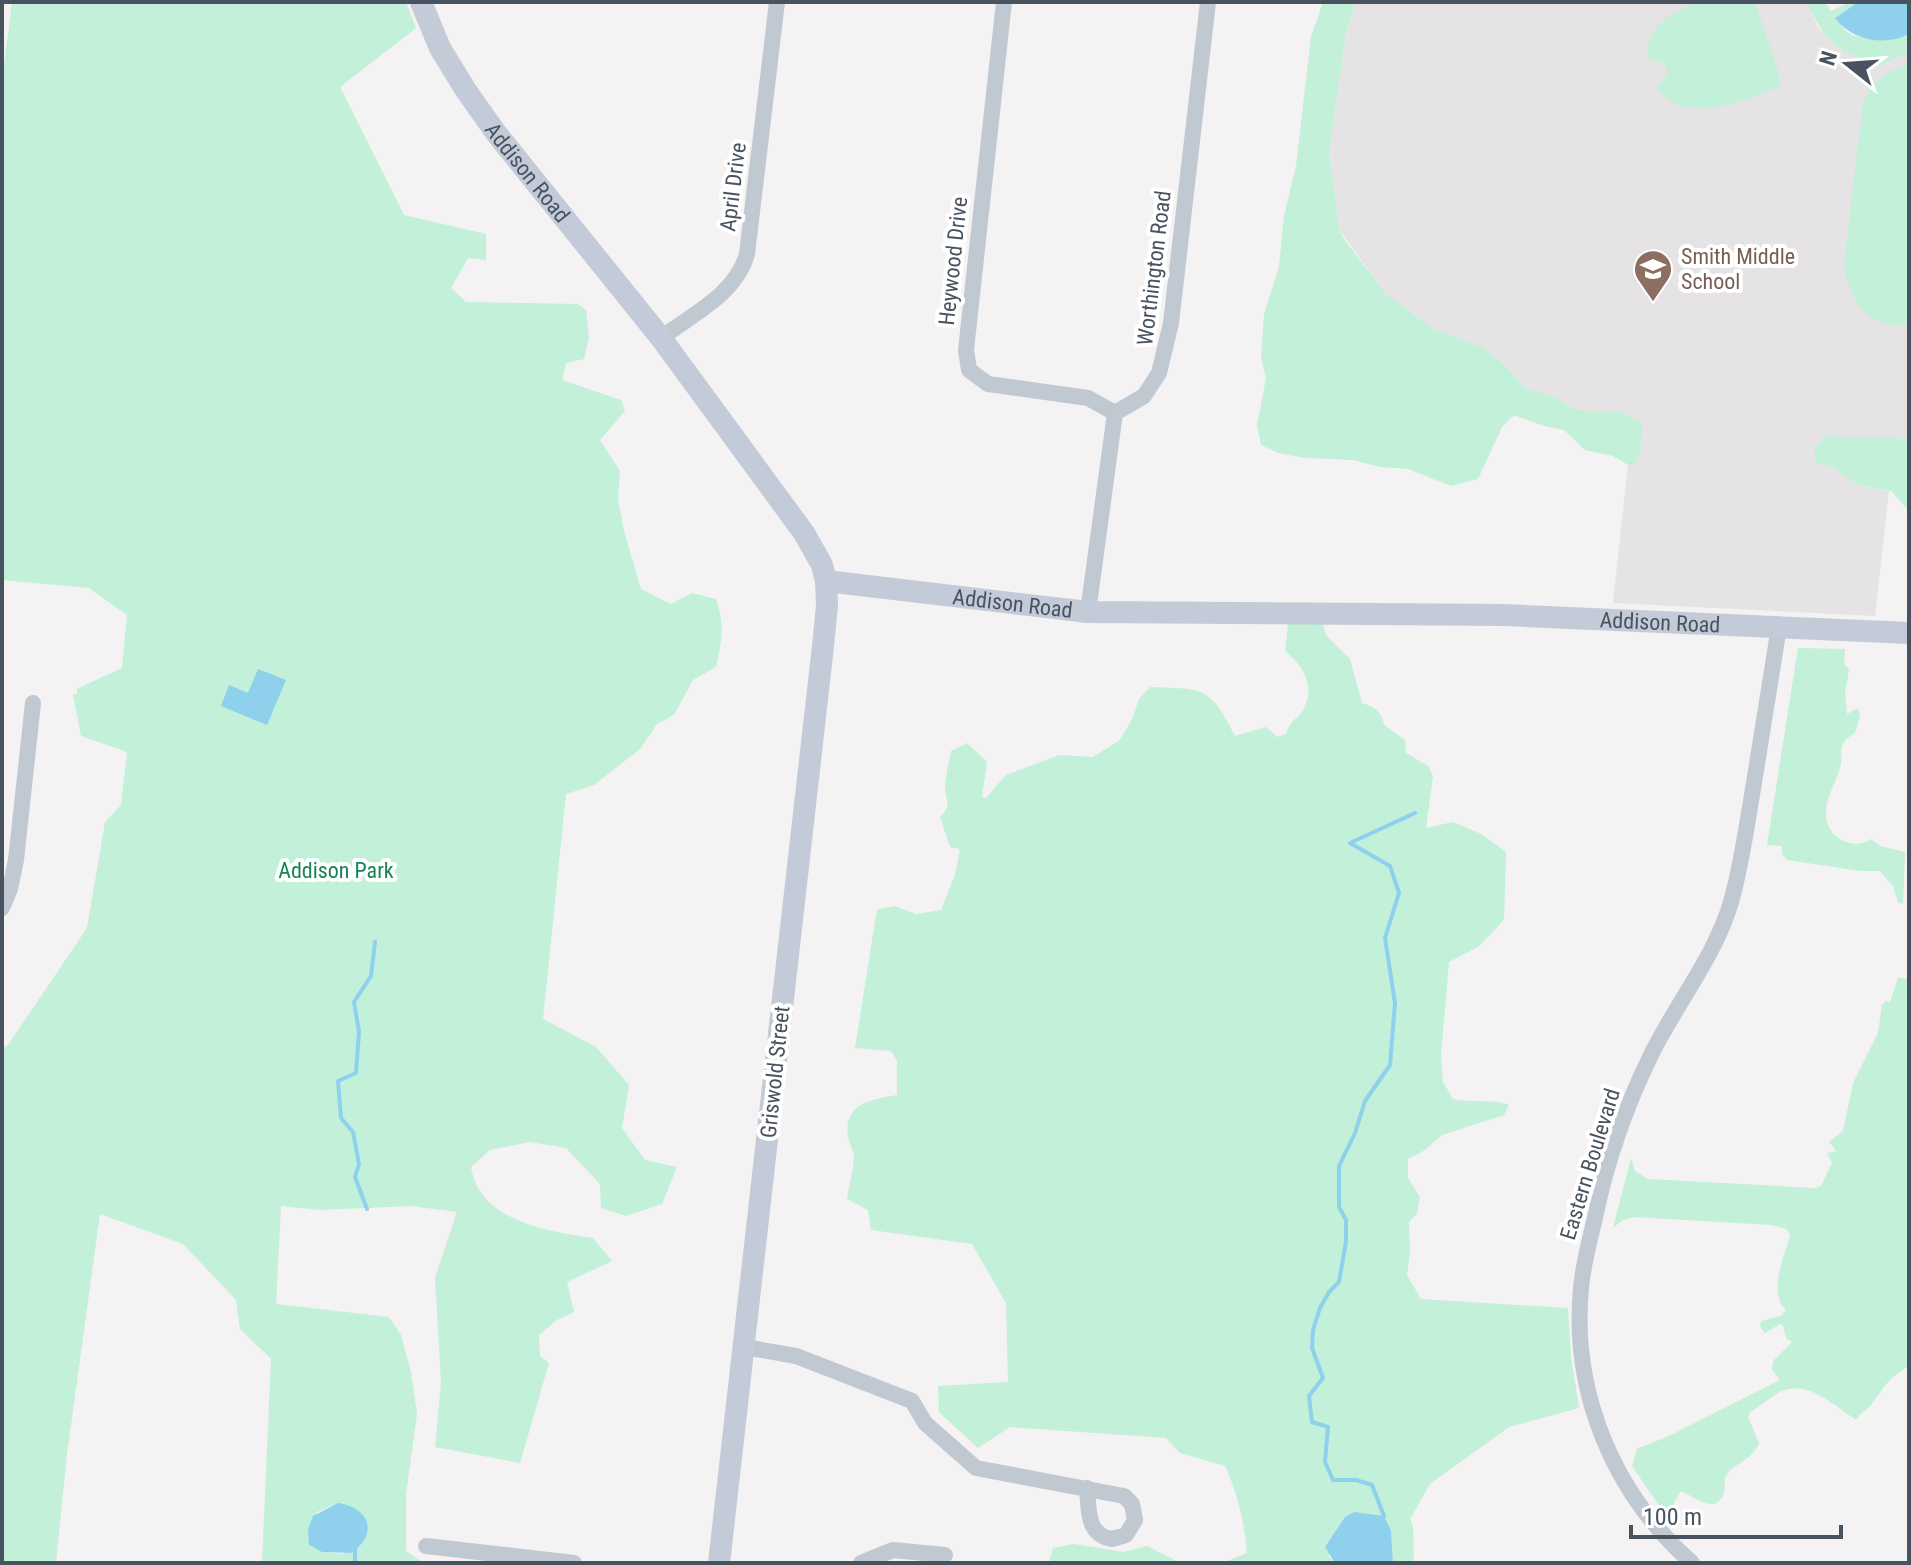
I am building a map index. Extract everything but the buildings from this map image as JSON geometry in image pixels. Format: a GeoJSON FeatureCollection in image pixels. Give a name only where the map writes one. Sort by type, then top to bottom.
{"type":"FeatureCollection","features":[{"type":"Feature","properties":{"kind":"main road","name":"Addison Road"},"geometry":{"type":"LineString","coordinates":[[421,2],[440,48],[465,89],[496,133],[661,338],[795,520],[816,553],[826,581],[1088,612],[1476,614],[1909,633]]}},
{"type":"Feature","properties":{"kind":"main road","name":"Griswold Street"},"geometry":{"type":"LineString","coordinates":[[719,1563],[823,646],[828,592],[826,581]]}},
{"type":"Feature","properties":{"kind":"street","name":"April Drive"},"geometry":{"type":"LineString","coordinates":[[661,338],[730,288],[742,271],[747,254],[777,2]]}},
{"type":"Feature","properties":{"kind":"street","name":"Heywood Drive"},"geometry":{"type":"LineString","coordinates":[[1004,2],[966,350],[969,370],[988,384],[1088,398],[1115,413]]}},
{"type":"Feature","properties":{"kind":"street","name":"Worthington Road"},"geometry":{"type":"LineString","coordinates":[[1115,413],[1144,396],[1162,368],[1171,323],[1208,2]]}},
{"type":"Feature","properties":{"kind":"street"},"geometry":{"type":"LineString","coordinates":[[1088,612],[1115,413]]}},
{"type":"Feature","properties":{"kind":"street","name":"Eastern Boulevard"},"geometry":{"type":"LineString","coordinates":[[1692,1563],[1664,1538],[1640,1507],[1603,1438],[1585,1383],[1580,1327],[1581,1289],[1586,1250],[1602,1185],[1629,1106],[1650,1056],[1706,959],[1731,904],[1779,627]]}},
{"type":"Feature","properties":{"kind":"street"},"geometry":{"type":"LineString","coordinates":[[2,908],[14,875],[33,703]]}},
{"type":"Feature","properties":{"kind":"street"},"geometry":{"type":"LineString","coordinates":[[745,1347],[796,1356],[912,1401],[925,1423],[976,1468],[1087,1488]]}},
{"type":"Feature","properties":{"kind":"street"},"geometry":{"type":"LineString","coordinates":[[426,1546],[574,1563]]}},
{"type":"Feature","properties":{"kind":"street"},"geometry":{"type":"LineString","coordinates":[[861,1563],[893,1550],[945,1555]]}},
{"type":"Feature","properties":{"kind":"shaded area","name":"Smith Middle School"},"geometry":{"type":"Polygon","coordinates":[[[1356,2],[1807,2],[1818,28],[1849,53],[1881,65],[1909,52],[1909,441],[1891,437],[1836,437],[1828,434],[1830,466],[1858,485],[1889,491],[1875,616],[1613,603],[1628,465],[1640,453],[1643,424],[1621,412],[1571,408],[1555,397],[1526,388],[1502,362],[1482,347],[1434,329],[1386,294],[1340,231],[1329,154],[1346,34],[1356,2]]]}},
{"type":"Feature","properties":{"kind":"green space","name":"Addison Park"},"geometry":{"type":"Polygon","coordinates":[[[12,2],[406,2],[416,28],[340,87],[404,215],[486,234],[486,260],[468,258],[451,288],[466,302],[578,304],[586,310],[589,338],[584,359],[566,363],[562,380],[621,400],[625,411],[600,440],[620,471],[618,499],[641,589],[671,604],[692,593],[716,599],[719,608],[722,633],[716,667],[693,680],[674,715],[657,724],[640,749],[594,785],[566,794],[543,1019],[596,1047],[629,1085],[622,1128],[645,1160],[677,1167],[662,1204],[626,1216],[601,1208],[600,1184],[566,1148],[530,1142],[490,1150],[471,1167],[477,1185],[487,1200],[501,1212],[537,1227],[593,1238],[612,1261],[567,1282],[574,1312],[557,1320],[539,1335],[540,1356],[549,1363],[520,1463],[435,1447],[441,1383],[435,1278],[457,1212],[411,1206],[320,1210],[281,1206],[276,1304],[389,1317],[401,1335],[411,1372],[417,1414],[406,1494],[406,1551],[424,1563],[262,1563],[271,1359],[240,1329],[236,1300],[183,1244],[100,1214],[67,1454],[56,1563],[2,1563],[2,1048],[8,1045],[87,928],[105,822],[121,805],[127,752],[81,736],[73,694],[77,694],[77,689],[122,668],[127,615],[89,588],[2,580],[2,81],[12,2]],[[333,1505],[317,1512],[312,1547],[334,1553],[356,1550],[333,1505]]]}},
{"type":"Feature","properties":{"kind":"green space"},"geometry":{"type":"Polygon","coordinates":[[[1323,2],[1356,2],[1346,33],[1329,154],[1340,231],[1344,239],[1386,294],[1434,329],[1482,347],[1502,362],[1526,388],[1555,397],[1571,408],[1621,412],[1643,424],[1640,453],[1635,465],[1585,450],[1564,430],[1514,415],[1502,427],[1478,479],[1451,486],[1408,469],[1380,467],[1353,460],[1306,458],[1278,453],[1261,445],[1257,426],[1266,378],[1261,357],[1264,315],[1279,266],[1284,216],[1296,166],[1311,37],[1323,2]]]}},
{"type":"Feature","properties":{"kind":"green space"},"geometry":{"type":"Polygon","coordinates":[[[1701,2],[1755,2],[1778,79],[1782,82],[1778,87],[1732,104],[1699,109],[1669,100],[1657,89],[1667,70],[1662,62],[1647,58],[1652,36],[1671,15],[1701,2]]]}},
{"type":"Feature","properties":{"kind":"green space"},"geometry":{"type":"Polygon","coordinates":[[[1807,2],[1825,2],[1831,11],[1850,2],[1858,2],[1836,17],[1847,31],[1855,36],[1875,39],[1909,34],[1909,52],[1881,65],[1843,50],[1820,28],[1807,2]]]}},
{"type":"Feature","properties":{"kind":"green space"},"geometry":{"type":"Polygon","coordinates":[[[1909,65],[1909,324],[1895,325],[1873,318],[1856,301],[1850,291],[1844,266],[1863,101],[1882,77],[1909,65]]]}},
{"type":"Feature","properties":{"kind":"green space"},"geometry":{"type":"Polygon","coordinates":[[[1828,434],[1836,437],[1891,437],[1909,441],[1909,511],[1891,491],[1858,485],[1830,466],[1816,463],[1814,448],[1828,434]]]}},
{"type":"Feature","properties":{"kind":"green space"},"geometry":{"type":"Polygon","coordinates":[[[1288,624],[1323,624],[1326,635],[1350,659],[1362,703],[1377,711],[1384,725],[1405,740],[1406,753],[1428,766],[1433,776],[1426,828],[1453,822],[1481,834],[1506,852],[1504,920],[1478,947],[1449,962],[1441,1055],[1443,1082],[1453,1099],[1509,1105],[1504,1115],[1442,1135],[1425,1150],[1408,1159],[1408,1178],[1420,1197],[1417,1214],[1409,1222],[1407,1275],[1421,1299],[1568,1308],[1579,1408],[1509,1427],[1430,1484],[1410,1519],[1414,1563],[1393,1563],[1391,1531],[1333,1537],[1329,1556],[1335,1563],[1222,1563],[1247,1553],[1240,1508],[1225,1466],[1180,1453],[1166,1438],[1010,1427],[978,1448],[939,1412],[938,1386],[1008,1382],[1006,1303],[972,1244],[871,1230],[868,1210],[847,1199],[854,1155],[848,1137],[850,1117],[869,1101],[897,1095],[897,1060],[891,1051],[855,1048],[877,909],[895,906],[916,914],[941,910],[955,875],[960,849],[950,847],[940,817],[947,805],[945,786],[951,751],[967,743],[987,762],[982,797],[986,798],[1006,775],[1059,755],[1093,757],[1120,740],[1139,699],[1150,687],[1183,688],[1203,694],[1219,708],[1235,736],[1266,727],[1277,737],[1286,734],[1304,708],[1308,691],[1302,669],[1285,651],[1288,624]]]}},
{"type":"Feature","properties":{"kind":"green space"},"geometry":{"type":"Polygon","coordinates":[[[1798,648],[1845,649],[1844,664],[1849,670],[1845,693],[1847,714],[1858,708],[1860,716],[1855,733],[1842,745],[1841,764],[1827,802],[1827,821],[1835,835],[1848,843],[1863,843],[1871,839],[1880,846],[1905,852],[1903,904],[1898,902],[1893,886],[1880,871],[1787,860],[1782,854],[1782,846],[1767,845],[1798,648]]]}},
{"type":"Feature","properties":{"kind":"green space"},"geometry":{"type":"Polygon","coordinates":[[[1898,978],[1909,979],[1909,1366],[1892,1378],[1856,1420],[1811,1392],[1792,1389],[1778,1393],[1750,1412],[1748,1417],[1759,1443],[1752,1454],[1727,1474],[1720,1500],[1710,1504],[1681,1491],[1674,1502],[1675,1514],[1665,1514],[1632,1466],[1637,1449],[1780,1380],[1772,1369],[1773,1361],[1792,1342],[1786,1338],[1783,1325],[1765,1333],[1760,1327],[1761,1321],[1781,1316],[1786,1310],[1778,1294],[1778,1285],[1790,1236],[1787,1229],[1771,1225],[1634,1217],[1623,1220],[1613,1228],[1631,1158],[1635,1171],[1648,1179],[1821,1186],[1832,1163],[1827,1153],[1836,1151],[1829,1142],[1843,1131],[1853,1083],[1878,1033],[1882,1005],[1890,1002],[1898,978]]]}},
{"type":"Feature","properties":{"kind":"green space"},"geometry":{"type":"Polygon","coordinates":[[[1074,1544],[1123,1552],[1147,1546],[1181,1563],[1049,1563],[1053,1548],[1074,1544]]]}},
{"type":"Feature","properties":{"kind":"water"},"geometry":{"type":"Polygon","coordinates":[[[1858,2],[1909,2],[1909,34],[1879,40],[1850,32],[1835,18],[1858,2]]]}},
{"type":"Feature","properties":{"kind":"water"},"geometry":{"type":"Polygon","coordinates":[[[258,669],[286,680],[267,725],[221,706],[229,685],[248,693],[258,669]]]}},
{"type":"Feature","properties":{"kind":"water"},"geometry":{"type":"Polygon","coordinates":[[[338,1503],[357,1510],[367,1523],[365,1538],[351,1553],[322,1552],[309,1545],[308,1529],[313,1516],[338,1503]]]}},
{"type":"Feature","properties":{"kind":"water"},"geometry":{"type":"Polygon","coordinates":[[[1354,1512],[1384,1516],[1391,1531],[1393,1563],[1335,1563],[1325,1547],[1345,1517],[1354,1512]]]}},
{"type":"Feature","properties":{"kind":"waterway"},"geometry":{"type":"LineString","coordinates":[[1384,1516],[1372,1485],[1356,1480],[1333,1480],[1325,1462],[1328,1427],[1312,1422],[1309,1396],[1323,1378],[1312,1348],[1313,1330],[1320,1308],[1339,1282],[1346,1242],[1346,1220],[1339,1207],[1339,1166],[1355,1133],[1365,1101],[1390,1065],[1395,1003],[1385,938],[1399,893],[1390,866],[1350,843],[1415,813]]}},
{"type":"Feature","properties":{"kind":"waterway"},"geometry":{"type":"LineString","coordinates":[[367,1209],[355,1177],[359,1164],[353,1132],[341,1118],[338,1081],[356,1073],[359,1032],[354,1002],[371,976],[375,942]]}},
{"type":"Feature","properties":{"kind":"waterway"},"geometry":{"type":"LineString","coordinates":[[355,1548],[355,1563]]}},
{"type":"Feature","properties":{"kind":"place","name":"Smith Middle School"},"geometry":{"type":"Point","coordinates":[1653,303]}}]}
